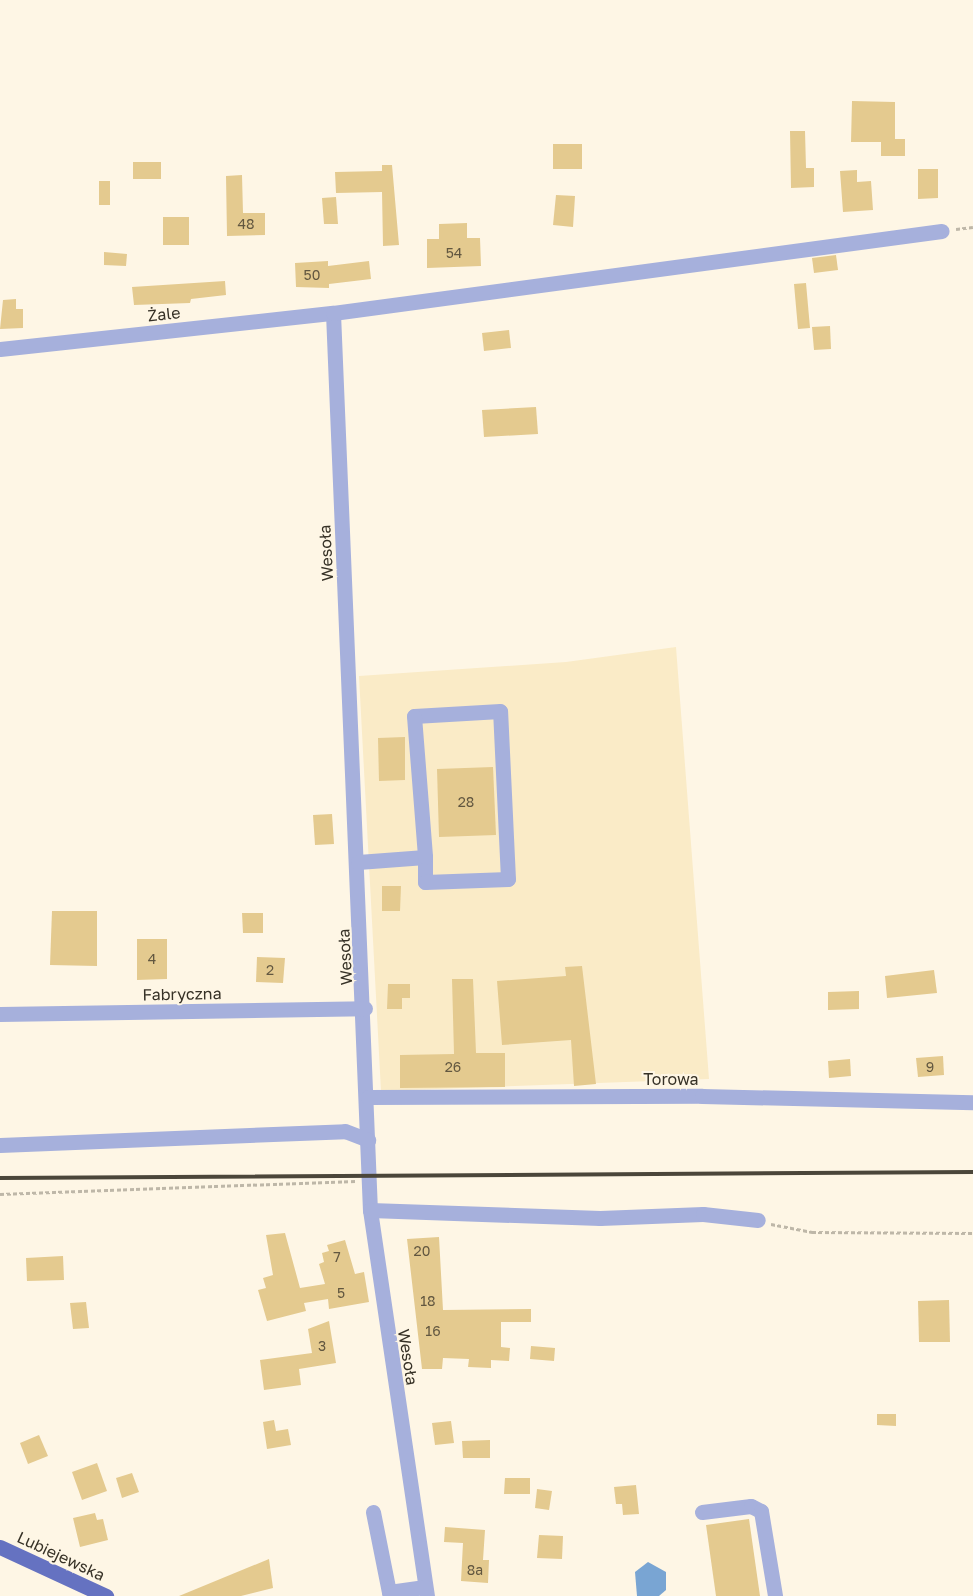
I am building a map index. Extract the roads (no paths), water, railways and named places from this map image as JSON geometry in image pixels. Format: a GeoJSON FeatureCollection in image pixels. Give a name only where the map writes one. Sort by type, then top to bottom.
{"type":"FeatureCollection","features":[{"type":"Feature","properties":{"kind":"main road","name":"Lubiejewska"},"geometry":{"type":"LineString","coordinates":[[0,1547],[106,1596]]}},
{"type":"Feature","properties":{"kind":"street","name":"Żale"},"geometry":{"type":"LineString","coordinates":[[0,350],[333,313],[942,231]]}},
{"type":"Feature","properties":{"kind":"street","name":"Wesoła"},"geometry":{"type":"LineString","coordinates":[[333,313],[365,1008],[370,1210],[426,1591]]}},
{"type":"Feature","properties":{"kind":"street"},"geometry":{"type":"LineString","coordinates":[[500,711],[508,879],[425,882],[425,857],[414,716],[500,711]]}},
{"type":"Feature","properties":{"kind":"street"},"geometry":{"type":"LineString","coordinates":[[358,862],[425,857]]}},
{"type":"Feature","properties":{"kind":"street","name":"Fabryczna"},"geometry":{"type":"LineString","coordinates":[[0,1014],[365,1008]]}},
{"type":"Feature","properties":{"kind":"street","name":"Torowa"},"geometry":{"type":"LineString","coordinates":[[368,1097],[702,1096],[973,1102]]}},
{"type":"Feature","properties":{"kind":"street"},"geometry":{"type":"LineString","coordinates":[[0,1144],[345,1131],[368,1140]]}},
{"type":"Feature","properties":{"kind":"street"},"geometry":{"type":"LineString","coordinates":[[370,1210],[600,1218],[703,1214],[758,1220]]}},
{"type":"Feature","properties":{"kind":"street"},"geometry":{"type":"LineString","coordinates":[[702,1512],[751,1506],[760,1511],[775,1596]]}},
{"type":"Feature","properties":{"kind":"street"},"geometry":{"type":"LineString","coordinates":[[373,1512],[389,1592],[426,1591]]}},
{"type":"Feature","properties":{"kind":"water"},"geometry":{"type":"Polygon","coordinates":[[[648,1562],[666,1572],[666,1590],[659,1596],[637,1596],[635,1572],[648,1562]]]}},
{"type":"Feature","properties":{"kind":"railway"},"geometry":{"type":"LineString","coordinates":[[0,1178],[973,1172]]}}]}
